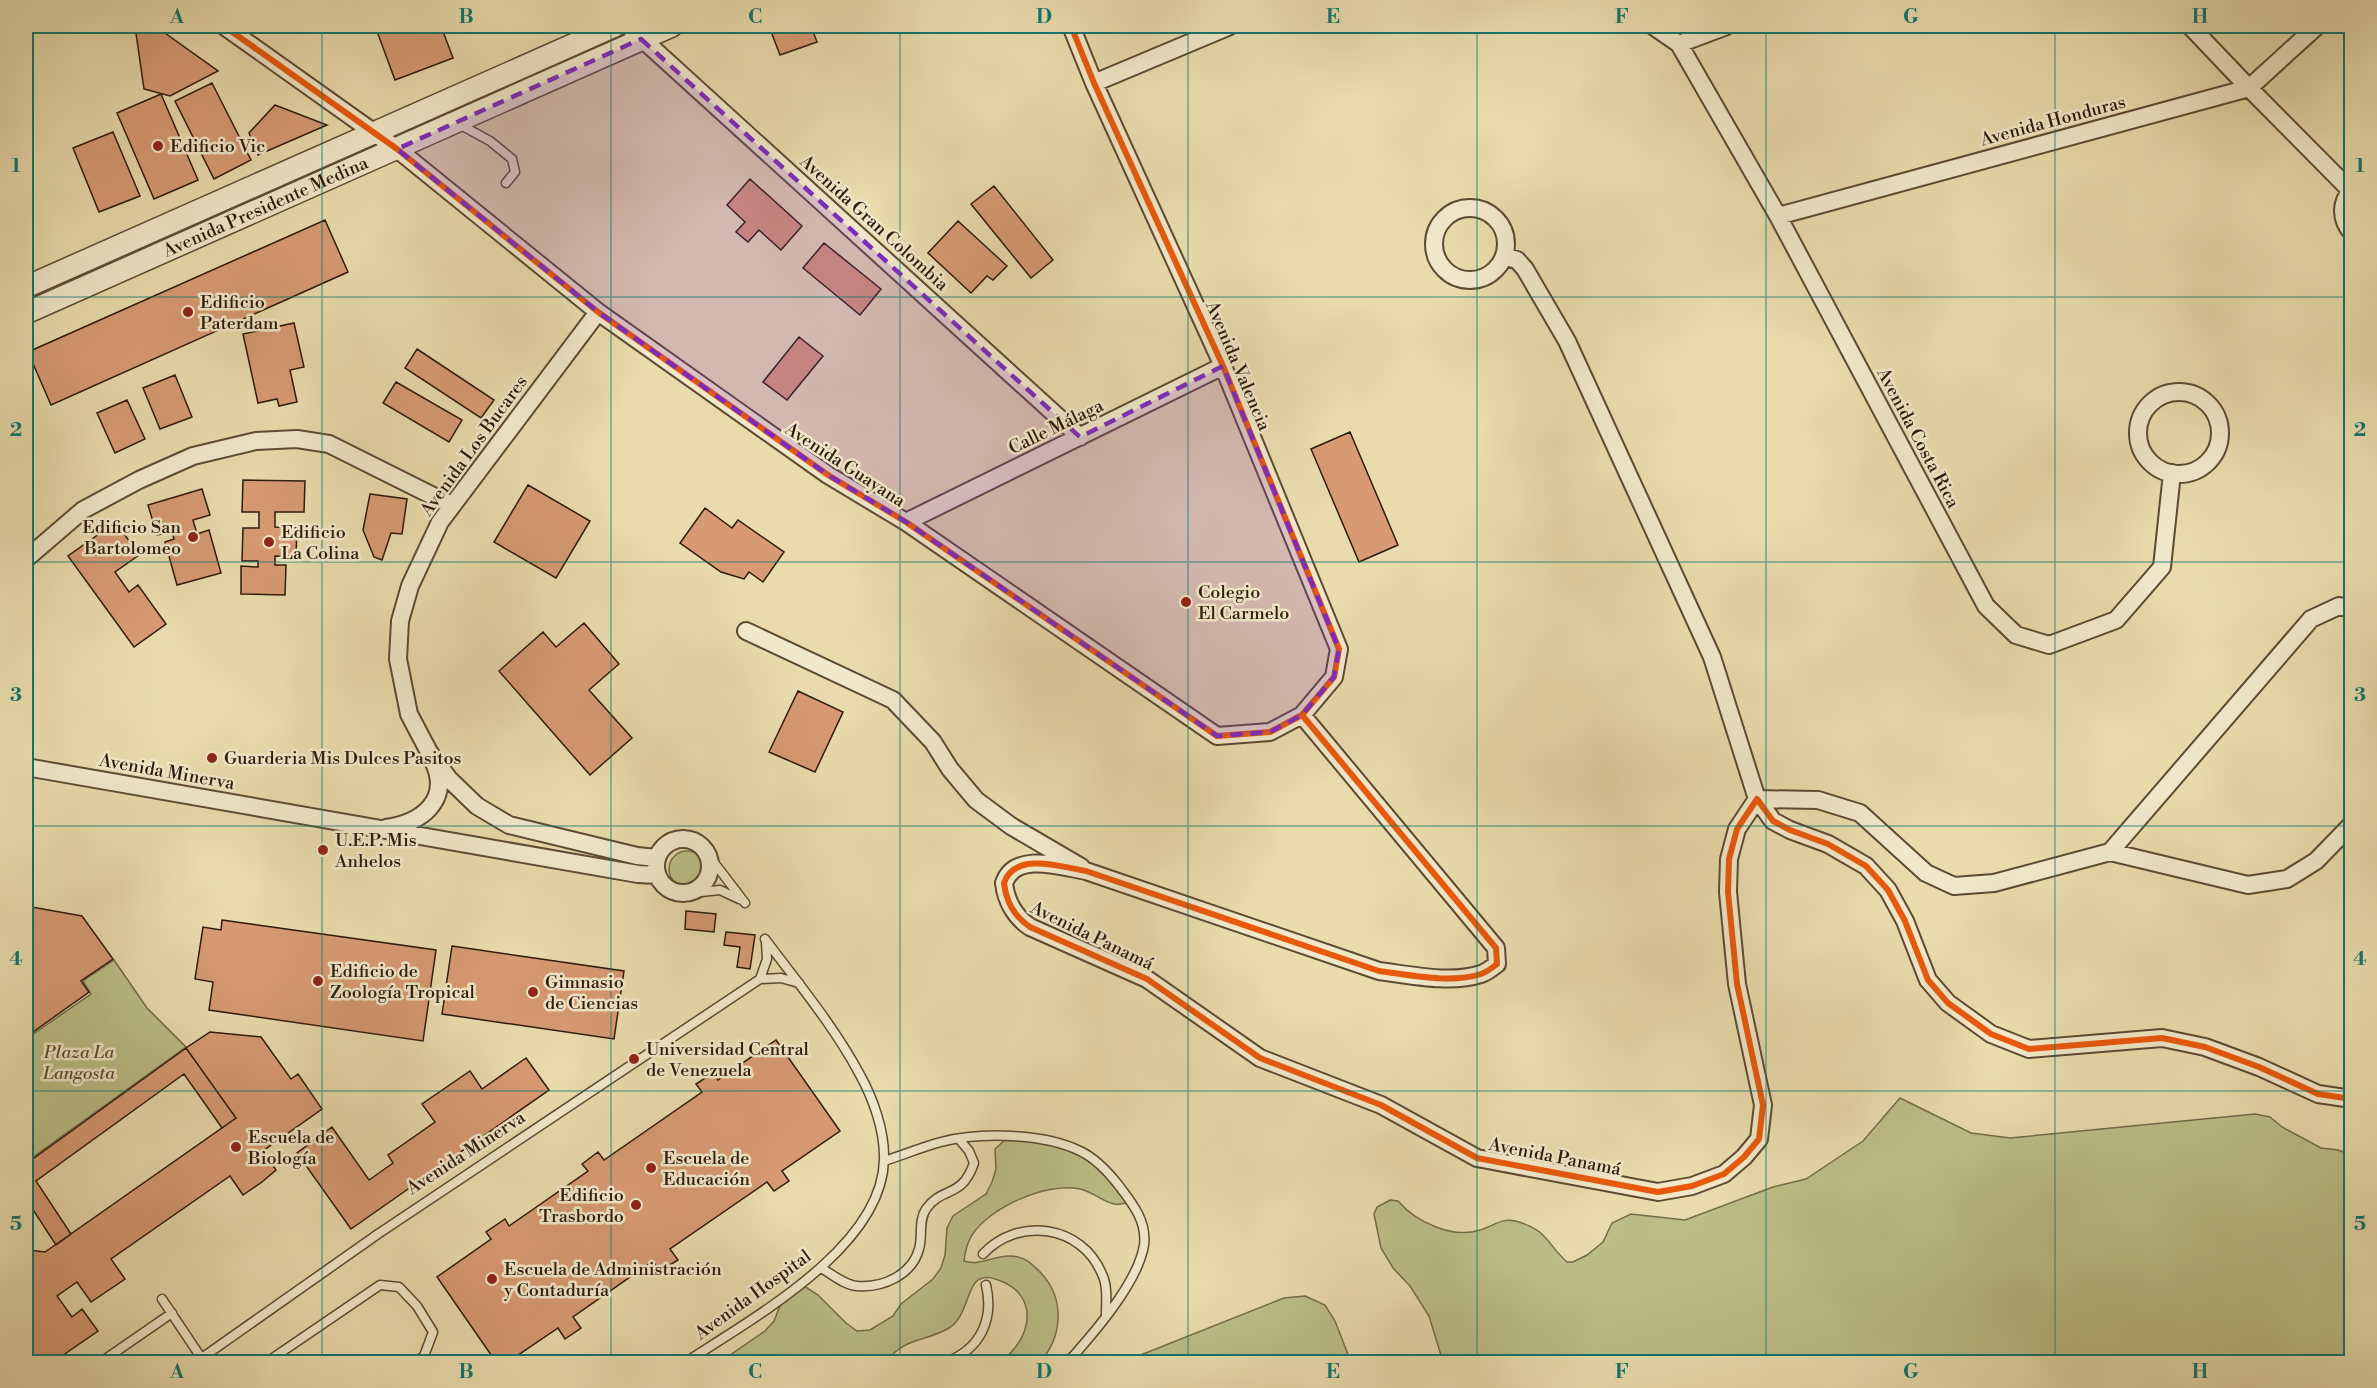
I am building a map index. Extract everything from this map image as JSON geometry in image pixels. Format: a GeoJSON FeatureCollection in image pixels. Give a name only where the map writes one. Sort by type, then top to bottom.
{"type":"FeatureCollection","features":[{"type":"Feature","properties":{"kind":"street"},"geometry":{"type":"LineString","coordinates":[[224,26],[375,132]]}},
{"type":"Feature","properties":{"kind":"street","name":"Avenida Presidente Medina"},"geometry":{"type":"LineString","coordinates":[[26,286],[615,26]]}},
{"type":"Feature","properties":{"kind":"street","name":"Avenida Presidente Medina"},"geometry":{"type":"LineString","coordinates":[[26,313],[456,122],[635,32],[672,26]]}},
{"type":"Feature","properties":{"kind":"street","name":"Avenida Valencia"},"geometry":{"type":"LineString","coordinates":[[1071,26],[1094,83],[1222,366],[1339,649],[1334,677],[1302,715]]}},
{"type":"Feature","properties":{"kind":"street"},"geometry":{"type":"LineString","coordinates":[[1094,83],[1230,26]]}},
{"type":"Feature","properties":{"kind":"street","name":"Avenida Costa Rica"},"geometry":{"type":"LineString","coordinates":[[1653,26],[1679,44],[1778,216],[1986,606],[2016,635],[2049,645],[2116,620],[2162,567],[2172,473]]}},
{"type":"Feature","properties":{"kind":"street"},"geometry":{"type":"LineString","coordinates":[[1679,44],[1727,26]]}},
{"type":"Feature","properties":{"kind":"street"},"geometry":{"type":"LineString","coordinates":[[2190,26],[2351,189],[2345,198],[2343,218],[2352,233]]}},
{"type":"Feature","properties":{"kind":"street","name":"Avenida Honduras"},"geometry":{"type":"LineString","coordinates":[[1778,216],[2249,88],[2316,26]]}},
{"type":"Feature","properties":{"kind":"street","name":"Avenida Gran Colombia"},"geometry":{"type":"LineString","coordinates":[[635,32],[1080,437]]}},
{"type":"Feature","properties":{"kind":"street","name":"Avenida Guayana"},"geometry":{"type":"LineString","coordinates":[[375,132],[598,312],[828,475],[906,522],[1217,736],[1270,732],[1302,715]]}},
{"type":"Feature","properties":{"kind":"street"},"geometry":{"type":"LineString","coordinates":[[1469,208],[1481,210],[1500,223],[1505,233],[1507,245],[1504,256],[1494,271],[1478,280],[1454,277],[1438,260],[1434,249],[1435,237],[1440,226],[1458,211],[1469,208]]}},
{"type":"Feature","properties":{"kind":"street"},"geometry":{"type":"LineString","coordinates":[[1504,256],[1517,260],[1525,269],[1550,308],[1572,351],[1712,657],[1757,799],[1773,821],[1828,844],[1866,866],[1888,890],[1905,921],[1928,980],[1948,1003],[1992,1034],[2029,1049],[2162,1038],[2205,1047],[2259,1067],[2318,1094],[2352,1099]]}},
{"type":"Feature","properties":{"kind":"street","name":"Avenida Los Bucares"},"geometry":{"type":"LineString","coordinates":[[380,829],[416,819],[432,804],[438,793],[437,769],[409,714],[398,659],[400,621],[410,586],[440,522],[451,505],[598,312]]}},
{"type":"Feature","properties":{"kind":"street","name":"Calle Málaga"},"geometry":{"type":"LineString","coordinates":[[906,522],[1222,366]]}},
{"type":"Feature","properties":{"kind":"street"},"geometry":{"type":"LineString","coordinates":[[2191,393],[2204,399],[2213,409],[2220,434],[2218,447],[2212,458],[2202,467],[2190,473],[2172,473],[2164,472],[2152,465],[2143,454],[2138,441],[2138,427],[2142,413],[2151,402],[2163,394],[2191,393]]}},
{"type":"Feature","properties":{"kind":"street"},"geometry":{"type":"LineString","coordinates":[[26,559],[83,510],[139,480],[193,456],[256,441],[297,439],[329,444],[451,505]]}},
{"type":"Feature","properties":{"kind":"street"},"geometry":{"type":"LineString","coordinates":[[2110,852],[2311,619],[2339,606],[2352,609]]}},
{"type":"Feature","properties":{"kind":"street"},"geometry":{"type":"LineString","coordinates":[[746,631],[892,700],[933,742],[950,769],[976,800],[1011,826],[1063,855],[1086,872]]}},
{"type":"Feature","properties":{"kind":"street","name":"Avenida Panamá"},"geometry":{"type":"LineString","coordinates":[[1302,715],[1496,948],[1497,964],[1482,974],[1456,978],[1379,971],[1086,872],[1047,864],[1030,864],[1011,871],[1005,879],[1004,888],[1016,914],[1030,927],[1147,979],[1260,1058],[1382,1105],[1477,1158],[1658,1192],[1692,1186],[1724,1173],[1744,1157],[1759,1139],[1763,1105],[1737,984],[1728,892],[1729,859],[1737,829],[1757,799]]}},
{"type":"Feature","properties":{"kind":"street","name":"Avenida Los Bucares"},"geometry":{"type":"LineString","coordinates":[[429,752],[449,779],[477,806],[509,825],[637,856],[657,858]]}},
{"type":"Feature","properties":{"kind":"street","name":"Avenida Minerva"},"geometry":{"type":"LineString","coordinates":[[26,767],[638,874],[656,875]]}},
{"type":"Feature","properties":{"kind":"street"},"geometry":{"type":"LineString","coordinates":[[1757,799],[1818,800],[1860,813],[1926,873],[1954,886],[1994,883],[2110,852],[2248,885],[2287,879],[2316,861],[2352,824]]}},
{"type":"Feature","properties":{"kind":"street"},"geometry":{"type":"LineString","coordinates":[[683,839],[698,843],[706,852],[711,866],[709,876],[700,888],[691,892],[672,892],[661,883],[656,875],[657,858],[667,844],[683,839]]}},
{"type":"Feature","properties":{"kind":"lane"},"geometry":{"type":"LineString","coordinates":[[456,122],[490,141],[512,159],[515,172],[506,183]]}},
{"type":"Feature","properties":{"kind":"lane"},"geometry":{"type":"LineString","coordinates":[[691,892],[720,890],[730,893],[745,903],[706,852]]}},
{"type":"Feature","properties":{"kind":"lane","name":"Avenida Hospital"},"geometry":{"type":"LineString","coordinates":[[686,1362],[783,1298],[821,1268],[854,1232],[868,1212],[882,1175],[884,1161],[880,1129],[874,1106],[861,1075],[835,1033],[765,939],[767,959],[760,979]]}},
{"type":"Feature","properties":{"kind":"lane"},"geometry":{"type":"LineString","coordinates":[[760,979],[781,978],[799,983]]}},
{"type":"Feature","properties":{"kind":"lane","name":"Avenida Minerva"},"geometry":{"type":"LineString","coordinates":[[199,1360],[378,1234],[760,979]]}},
{"type":"Feature","properties":{"kind":"lane"},"geometry":{"type":"LineString","coordinates":[[884,1161],[940,1142],[1009,1136],[1059,1143],[1082,1152],[1116,1182],[1131,1201],[1142,1221],[1144,1244],[1134,1272],[1106,1315],[1068,1362]]}},
{"type":"Feature","properties":{"kind":"lane"},"geometry":{"type":"LineString","coordinates":[[821,1268],[844,1282],[856,1286],[884,1283],[907,1270],[915,1260],[920,1247],[922,1221],[926,1209],[936,1200],[961,1187],[970,1175],[974,1163],[969,1151],[959,1139]]}},
{"type":"Feature","properties":{"kind":"lane"},"geometry":{"type":"LineString","coordinates":[[983,1254],[992,1244],[1004,1237],[1030,1229],[1043,1229],[1069,1238],[1085,1249],[1103,1275],[1106,1287],[1106,1315]]}},
{"type":"Feature","properties":{"kind":"lane"},"geometry":{"type":"LineString","coordinates":[[267,1362],[380,1285],[399,1287],[417,1306],[433,1332],[424,1356],[415,1362]]}},
{"type":"Feature","properties":{"kind":"lane"},"geometry":{"type":"LineString","coordinates":[[946,1362],[964,1353],[987,1324],[989,1311],[986,1285]]}},
{"type":"Feature","properties":{"kind":"lane"},"geometry":{"type":"LineString","coordinates":[[162,1299],[199,1360]]}},
{"type":"Feature","properties":{"kind":"lane"},"geometry":{"type":"LineString","coordinates":[[101,1362],[172,1313]]}},
{"type":"Feature","properties":{"kind":"highlighted area"},"geometry":{"type":"Polygon","coordinates":[[[641,39],[1080,437],[1223,366],[1339,649],[1334,677],[1302,715],[1270,732],[1217,736],[906,522],[828,475],[598,312],[397,149],[641,39]]]}},
{"type":"Feature","properties":{"kind":"green space"},"geometry":{"type":"Polygon","coordinates":[[[687,851],[700,856],[705,869],[700,882],[687,887],[674,882],[669,869],[674,856],[687,851]]]}},
{"type":"Feature","properties":{"kind":"green space","name":"Plaza La Langosta"},"geometry":{"type":"Polygon","coordinates":[[[114,960],[147,1008],[186,1047],[26,1162],[26,1039],[91,994],[83,981],[114,960]]]}},
{"type":"Feature","properties":{"kind":"green space"},"geometry":{"type":"Polygon","coordinates":[[[1900,1098],[1971,1133],[2010,1138],[2255,1114],[2270,1117],[2282,1127],[2321,1148],[2338,1150],[2351,1155],[2351,1362],[1443,1362],[1429,1316],[1381,1248],[1374,1214],[1377,1207],[1390,1200],[1398,1201],[1424,1222],[1446,1230],[1469,1232],[1508,1220],[1519,1222],[1542,1234],[1567,1262],[1573,1262],[1587,1255],[1603,1242],[1612,1223],[1631,1214],[1685,1220],[1773,1187],[1806,1179],[1863,1141],[1900,1098]]]}},
{"type":"Feature","properties":{"kind":"green space"},"geometry":{"type":"Polygon","coordinates":[[[1009,1136],[1082,1152],[1131,1201],[1117,1204],[1080,1189],[1052,1189],[1005,1206],[980,1225],[970,1238],[964,1261],[977,1262],[1004,1256],[1018,1257],[1033,1265],[1049,1283],[1057,1306],[1057,1329],[1048,1352],[1040,1362],[999,1362],[1019,1343],[1027,1319],[1026,1307],[1021,1296],[1012,1287],[987,1277],[980,1279],[972,1287],[964,1309],[955,1323],[949,1328],[900,1348],[886,1362],[720,1362],[765,1331],[774,1321],[783,1298],[801,1284],[818,1295],[857,1331],[870,1330],[893,1316],[901,1304],[933,1279],[941,1268],[945,1255],[947,1228],[953,1216],[986,1194],[996,1169],[995,1149],[1009,1136]]]}},
{"type":"Feature","properties":{"kind":"green space"},"geometry":{"type":"Polygon","coordinates":[[[1305,1296],[1325,1305],[1335,1321],[1351,1362],[1123,1362],[1284,1298],[1305,1296]]]}},
{"type":"Feature","properties":{"kind":"building"},"geometry":{"type":"Polygon","coordinates":[[[135,26],[155,26],[218,71],[170,96],[144,89],[135,26]]]}},
{"type":"Feature","properties":{"kind":"building"},"geometry":{"type":"Polygon","coordinates":[[[375,26],[441,26],[453,58],[395,80],[375,26]]]}},
{"type":"Feature","properties":{"kind":"building"},"geometry":{"type":"Polygon","coordinates":[[[778,26],[811,26],[817,42],[780,55],[770,29],[778,26]]]}},
{"type":"Feature","properties":{"kind":"building"},"geometry":{"type":"Polygon","coordinates":[[[212,83],[251,160],[214,179],[175,101],[212,83]]]}},
{"type":"Feature","properties":{"kind":"building","name":"Edificio Vic"},"geometry":{"type":"Polygon","coordinates":[[[161,94],[198,180],[154,199],[117,113],[161,94]]]}},
{"type":"Feature","properties":{"kind":"building"},"geometry":{"type":"Polygon","coordinates":[[[275,105],[327,125],[258,155],[249,133],[275,105]]]}},
{"type":"Feature","properties":{"kind":"building"},"geometry":{"type":"Polygon","coordinates":[[[113,132],[140,196],[99,212],[73,148],[113,132]]]}},
{"type":"Feature","properties":{"kind":"building"},"geometry":{"type":"Polygon","coordinates":[[[750,179],[802,226],[781,250],[759,230],[748,242],[736,232],[745,222],[727,205],[750,179]]]}},
{"type":"Feature","properties":{"kind":"building"},"geometry":{"type":"Polygon","coordinates":[[[994,186],[1053,260],[1031,278],[971,204],[994,186]]]}},
{"type":"Feature","properties":{"kind":"building","name":"Edificio Paterdam"},"geometry":{"type":"Polygon","coordinates":[[[325,220],[348,272],[51,405],[28,352],[325,220]]]}},
{"type":"Feature","properties":{"kind":"building"},"geometry":{"type":"Polygon","coordinates":[[[958,221],[1007,266],[993,280],[987,276],[971,293],[928,253],[958,221]]]}},
{"type":"Feature","properties":{"kind":"building"},"geometry":{"type":"Polygon","coordinates":[[[824,243],[881,289],[860,315],[803,268],[824,243]]]}},
{"type":"Feature","properties":{"kind":"building"},"geometry":{"type":"Polygon","coordinates":[[[294,323],[304,367],[290,370],[297,402],[279,406],[277,399],[258,403],[243,334],[294,323]]]}},
{"type":"Feature","properties":{"kind":"building"},"geometry":{"type":"Polygon","coordinates":[[[799,337],[823,356],[787,400],[763,382],[799,337]]]}},
{"type":"Feature","properties":{"kind":"building"},"geometry":{"type":"Polygon","coordinates":[[[417,349],[494,400],[481,418],[405,368],[417,349]]]}},
{"type":"Feature","properties":{"kind":"building"},"geometry":{"type":"Polygon","coordinates":[[[175,375],[192,417],[160,429],[143,388],[175,375]]]}},
{"type":"Feature","properties":{"kind":"building"},"geometry":{"type":"Polygon","coordinates":[[[396,382],[462,420],[449,442],[383,403],[396,382]]]}},
{"type":"Feature","properties":{"kind":"building"},"geometry":{"type":"Polygon","coordinates":[[[127,400],[145,439],[115,453],[97,413],[127,400]]]}},
{"type":"Feature","properties":{"kind":"building"},"geometry":{"type":"Polygon","coordinates":[[[1350,432],[1398,545],[1359,562],[1311,449],[1350,432]]]}},
{"type":"Feature","properties":{"kind":"building","name":"Edificio La Colina"},"geometry":{"type":"Polygon","coordinates":[[[243,480],[305,481],[304,512],[275,512],[275,527],[297,528],[296,557],[275,556],[275,565],[286,565],[285,595],[241,594],[241,566],[258,567],[258,561],[242,561],[243,528],[259,528],[259,512],[242,512],[243,480]]]}},
{"type":"Feature","properties":{"kind":"building"},"geometry":{"type":"Polygon","coordinates":[[[528,485],[590,521],[556,578],[494,542],[528,485]]]}},
{"type":"Feature","properties":{"kind":"building","name":"Edificio San Bartolomeo"},"geometry":{"type":"Polygon","coordinates":[[[202,489],[210,515],[193,520],[197,534],[209,530],[221,573],[177,585],[165,542],[174,539],[172,531],[157,535],[148,505],[202,489]]]}},
{"type":"Feature","properties":{"kind":"building"},"geometry":{"type":"Polygon","coordinates":[[[370,494],[407,499],[402,534],[391,533],[382,560],[374,557],[363,530],[370,494]]]}},
{"type":"Feature","properties":{"kind":"building"},"geometry":{"type":"Polygon","coordinates":[[[705,508],[732,528],[738,520],[784,552],[763,582],[749,572],[744,579],[721,572],[680,543],[705,508]]]}},
{"type":"Feature","properties":{"kind":"building"},"geometry":{"type":"Polygon","coordinates":[[[116,522],[139,555],[115,572],[129,592],[138,585],[166,624],[134,647],[68,556],[116,522]]]}},
{"type":"Feature","properties":{"kind":"building"},"geometry":{"type":"Polygon","coordinates":[[[584,623],[619,664],[589,690],[632,738],[590,775],[499,671],[543,632],[556,647],[584,623]]]}},
{"type":"Feature","properties":{"kind":"building"},"geometry":{"type":"Polygon","coordinates":[[[798,691],[843,712],[815,772],[769,752],[798,691]]]}},
{"type":"Feature","properties":{"kind":"building"},"geometry":{"type":"Polygon","coordinates":[[[26,906],[82,916],[113,959],[81,981],[89,992],[26,1037],[26,906]]]}},
{"type":"Feature","properties":{"kind":"building"},"geometry":{"type":"Polygon","coordinates":[[[686,911],[716,914],[714,932],[685,929],[686,911]]]}},
{"type":"Feature","properties":{"kind":"building","name":"Edificio de Zoología Tropical"},"geometry":{"type":"Polygon","coordinates":[[[222,920],[436,950],[423,1041],[209,1010],[213,982],[195,979],[203,927],[221,930],[222,920]]]}},
{"type":"Feature","properties":{"kind":"building"},"geometry":{"type":"Polygon","coordinates":[[[726,932],[755,935],[750,969],[737,967],[740,947],[724,945],[726,932]]]}},
{"type":"Feature","properties":{"kind":"building","name":"Gimnasio de Ciencias"},"geometry":{"type":"Polygon","coordinates":[[[452,946],[624,971],[614,1039],[442,1014],[452,946]]]}},
{"type":"Feature","properties":{"kind":"building"},"geometry":{"type":"Polygon","coordinates":[[[210,1032],[261,1037],[291,1079],[298,1074],[322,1109],[263,1151],[276,1170],[262,1182],[243,1195],[230,1176],[111,1259],[125,1279],[91,1302],[77,1282],[57,1296],[72,1317],[82,1309],[98,1331],[53,1362],[32,1362],[26,1353],[26,1246],[28,1250],[45,1252],[236,1118],[186,1048],[210,1032]]]}},
{"type":"Feature","properties":{"kind":"building","name":"Edificio Trasbordo"},"geometry":{"type":"Polygon","coordinates":[[[776,1040],[840,1131],[782,1171],[789,1181],[774,1191],[767,1182],[670,1249],[678,1260],[660,1271],[653,1261],[573,1317],[581,1328],[565,1339],[558,1328],[508,1362],[496,1362],[437,1277],[491,1239],[486,1232],[505,1219],[509,1226],[588,1171],[582,1164],[598,1152],[604,1160],[702,1092],[696,1084],[713,1073],[718,1080],[776,1040]]]}},
{"type":"Feature","properties":{"kind":"building"},"geometry":{"type":"Polygon","coordinates":[[[186,1048],[236,1118],[222,1128],[184,1074],[36,1181],[71,1234],[56,1245],[26,1199],[26,1164],[186,1048]]]}},
{"type":"Feature","properties":{"kind":"building"},"geometry":{"type":"Polygon","coordinates":[[[526,1058],[549,1090],[351,1229],[297,1153],[332,1127],[369,1180],[393,1163],[388,1155],[435,1122],[422,1104],[470,1071],[482,1089],[526,1058]]]}},
{"type":"Feature","properties":{"kind":"cycle path"},"geometry":{"type":"LineString","coordinates":[[224,26],[397,149],[598,312],[828,475],[906,522],[1217,736],[1270,732],[1302,715],[1334,677],[1339,649],[1223,366],[1094,83],[1071,26]]}},
{"type":"Feature","properties":{"kind":"cycle path"},"geometry":{"type":"LineString","coordinates":[[1302,715],[1496,948],[1497,964],[1481,974],[1456,978],[1430,978],[1379,971],[1086,871],[1052,865],[1028,864],[1010,873],[1004,883],[1009,902],[1020,918],[1030,927],[1147,979],[1260,1058],[1381,1105],[1477,1158],[1658,1192],[1692,1186],[1724,1174],[1744,1157],[1759,1139],[1763,1105],[1737,984],[1728,892],[1729,859],[1737,829],[1757,799],[1773,821],[1828,844],[1866,866],[1888,890],[1905,921],[1928,980],[1948,1003],[1991,1034],[2029,1049],[2162,1038],[2205,1047],[2259,1067],[2318,1094],[2352,1099]]}},
{"type":"Feature","properties":{"kind":"place","name":"Edificio Vic"},"geometry":{"type":"Point","coordinates":[158,146]}},
{"type":"Feature","properties":{"kind":"place","name":"Edificio Paterdam"},"geometry":{"type":"Point","coordinates":[188,312]}},
{"type":"Feature","properties":{"kind":"place","name":"Edificio San Bartolomeo"},"geometry":{"type":"Point","coordinates":[193,537]}},
{"type":"Feature","properties":{"kind":"place","name":"Edificio La Colina"},"geometry":{"type":"Point","coordinates":[269,542]}},
{"type":"Feature","properties":{"kind":"place","name":"Colegio El Carmelo"},"geometry":{"type":"Point","coordinates":[1186,602]}},
{"type":"Feature","properties":{"kind":"place","name":"Guarderia Mis Dulces Pasitos"},"geometry":{"type":"Point","coordinates":[212,758]}},
{"type":"Feature","properties":{"kind":"place","name":"U.E.P. Mis Anhelos"},"geometry":{"type":"Point","coordinates":[323,850]}},
{"type":"Feature","properties":{"kind":"place","name":"Edificio de Zoología Tropical"},"geometry":{"type":"Point","coordinates":[318,981]}},
{"type":"Feature","properties":{"kind":"place","name":"Gimnasio de Ciencias"},"geometry":{"type":"Point","coordinates":[533,992]}},
{"type":"Feature","properties":{"kind":"place","name":"Universidad Central de Venezuela"},"geometry":{"type":"Point","coordinates":[634,1059]}},
{"type":"Feature","properties":{"kind":"place","name":"Escuela de Biología"},"geometry":{"type":"Point","coordinates":[236,1147]}},
{"type":"Feature","properties":{"kind":"place","name":"Escuela de Educación"},"geometry":{"type":"Point","coordinates":[651,1168]}},
{"type":"Feature","properties":{"kind":"place","name":"Edificio Trasbordo"},"geometry":{"type":"Point","coordinates":[636,1205]}},
{"type":"Feature","properties":{"kind":"place","name":"Escuela de Administración y Contaduría"},"geometry":{"type":"Point","coordinates":[492,1279]}}]}
